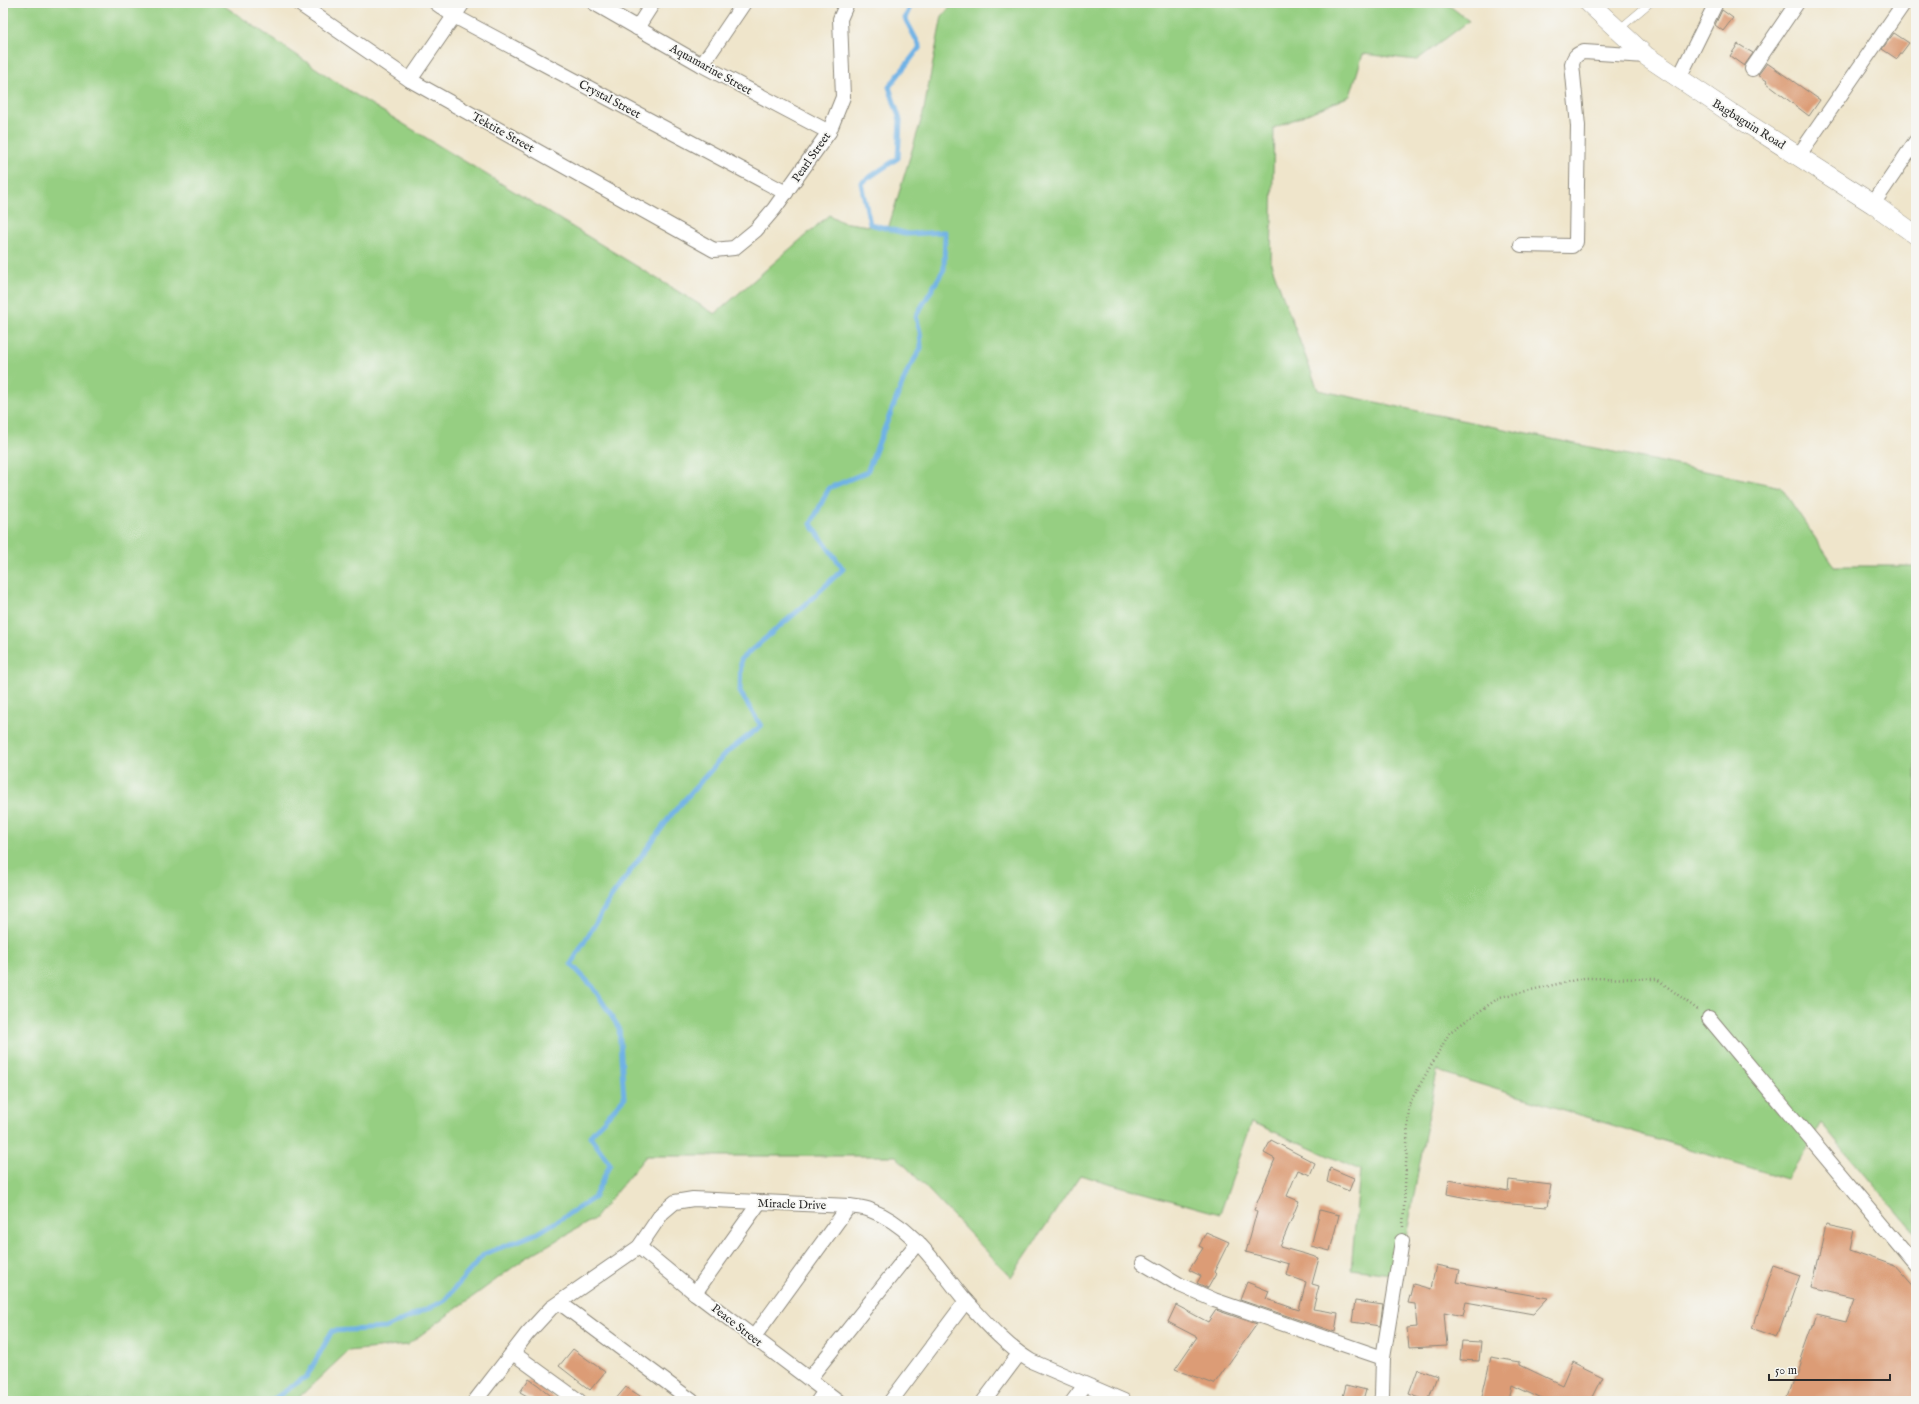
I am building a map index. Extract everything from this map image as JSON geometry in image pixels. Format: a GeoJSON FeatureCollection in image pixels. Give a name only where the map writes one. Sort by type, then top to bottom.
{"type":"FeatureCollection","features":[{"type":"Feature","properties":{"kind":"street","name":"Tektite Street"},"geometry":{"type":"LineString","coordinates":[[298,3],[410,80],[714,250]]}},
{"type":"Feature","properties":{"kind":"street","name":"Crystal Street"},"geometry":{"type":"LineString","coordinates":[[436,3],[454,16],[786,193]]}},
{"type":"Feature","properties":{"kind":"street"},"geometry":{"type":"LineString","coordinates":[[410,80],[463,3]]}},
{"type":"Feature","properties":{"kind":"street","name":"Aquamarine Street"},"geometry":{"type":"LineString","coordinates":[[594,3],[702,65],[829,132]]}},
{"type":"Feature","properties":{"kind":"street"},"geometry":{"type":"LineString","coordinates":[[637,28],[653,3]]}},
{"type":"Feature","properties":{"kind":"street"},"geometry":{"type":"LineString","coordinates":[[702,65],[744,3]]}},
{"type":"Feature","properties":{"kind":"street","name":"Pearl Street"},"geometry":{"type":"LineString","coordinates":[[714,250],[734,248],[756,230],[786,193],[829,132],[843,98],[840,19],[847,3]]}},
{"type":"Feature","properties":{"kind":"street","name":"Bagbaguin Road"},"geometry":{"type":"LineString","coordinates":[[1589,3],[1646,56],[1873,204],[1916,235]]}},
{"type":"Feature","properties":{"kind":"street"},"geometry":{"type":"LineString","coordinates":[[1679,78],[1716,3]]}},
{"type":"Feature","properties":{"kind":"street"},"geometry":{"type":"LineString","coordinates":[[1752,69],[1797,3]]}},
{"type":"Feature","properties":{"kind":"street"},"geometry":{"type":"LineString","coordinates":[[1799,155],[1904,3]]}},
{"type":"Feature","properties":{"kind":"street"},"geometry":{"type":"LineString","coordinates":[[1521,245],[1572,246],[1576,242],[1578,126],[1572,64],[1574,58],[1578,54],[1584,52],[1646,56]]}},
{"type":"Feature","properties":{"kind":"street"},"geometry":{"type":"LineString","coordinates":[[1873,204],[1916,141]]}},
{"type":"Feature","properties":{"kind":"street"},"geometry":{"type":"LineString","coordinates":[[1709,1018],[1916,1265]]}},
{"type":"Feature","properties":{"kind":"street","name":"Miracle Drive"},"geometry":{"type":"LineString","coordinates":[[475,1401],[527,1334],[551,1308],[639,1247],[662,1214],[675,1202],[693,1199],[849,1206],[869,1209],[890,1220],[918,1242],[966,1301],[1003,1340],[1019,1354],[1031,1361],[1124,1401]]}},
{"type":"Feature","properties":{"kind":"street"},"geometry":{"type":"LineString","coordinates":[[695,1293],[759,1203]]}},
{"type":"Feature","properties":{"kind":"street"},"geometry":{"type":"LineString","coordinates":[[753,1338],[849,1206]]}},
{"type":"Feature","properties":{"kind":"street"},"geometry":{"type":"LineString","coordinates":[[1381,1401],[1383,1388],[1383,1358],[1402,1241]]}},
{"type":"Feature","properties":{"kind":"street"},"geometry":{"type":"LineString","coordinates":[[809,1380],[918,1242]]}},
{"type":"Feature","properties":{"kind":"street","name":"Peace Street"},"geometry":{"type":"LineString","coordinates":[[639,1247],[695,1293],[809,1380],[821,1396],[838,1401]]}},
{"type":"Feature","properties":{"kind":"street"},"geometry":{"type":"LineString","coordinates":[[1143,1264],[1180,1285],[1214,1300],[1383,1358]]}},
{"type":"Feature","properties":{"kind":"street"},"geometry":{"type":"LineString","coordinates":[[891,1401],[966,1301]]}},
{"type":"Feature","properties":{"kind":"street"},"geometry":{"type":"LineString","coordinates":[[560,1303],[692,1401]]}},
{"type":"Feature","properties":{"kind":"street"},"geometry":{"type":"LineString","coordinates":[[513,1353],[578,1401]]}},
{"type":"Feature","properties":{"kind":"street"},"geometry":{"type":"LineString","coordinates":[[984,1401],[1019,1354]]}},
{"type":"Feature","properties":{"kind":"street"},"geometry":{"type":"LineString","coordinates":[[1073,1401],[1085,1385]]}},
{"type":"Feature","properties":{"kind":"lane"},"geometry":{"type":"LineString","coordinates":[[1617,30],[1650,3]]}},
{"type":"Feature","properties":{"kind":"path"},"geometry":{"type":"LineString","coordinates":[[1402,1241],[1409,1104],[1450,1032],[1500,997],[1584,978],[1657,979],[1709,1018]]}},
{"type":"Feature","properties":{"kind":"green space"},"geometry":{"type":"Polygon","coordinates":[[[3,3],[220,3],[351,92],[715,314],[829,215],[842,222],[888,229],[923,114],[942,16],[954,3],[1446,3],[1469,21],[1417,60],[1363,54],[1350,96],[1274,128],[1271,264],[1318,390],[1781,487],[1834,566],[1916,566],[1916,1235],[1822,1124],[1787,1179],[1437,1071],[1399,1275],[1351,1269],[1360,1170],[1252,1122],[1220,1214],[1080,1175],[1011,1277],[896,1156],[646,1156],[594,1219],[527,1257],[407,1345],[348,1351],[295,1401],[3,1401],[3,3]]]}},
{"type":"Feature","properties":{"kind":"building"},"geometry":{"type":"Polygon","coordinates":[[[1722,10],[1733,18],[1723,31],[1715,25],[1722,10]]]}},
{"type":"Feature","properties":{"kind":"building"},"geometry":{"type":"Polygon","coordinates":[[[1894,33],[1909,43],[1897,59],[1882,49],[1894,33]]]}},
{"type":"Feature","properties":{"kind":"building"},"geometry":{"type":"Polygon","coordinates":[[[1738,44],[1753,53],[1744,66],[1730,56],[1738,44]]]}},
{"type":"Feature","properties":{"kind":"building"},"geometry":{"type":"Polygon","coordinates":[[[1767,63],[1820,100],[1809,116],[1766,83],[1767,81],[1758,75],[1767,63]]]}},
{"type":"Feature","properties":{"kind":"building"},"geometry":{"type":"Polygon","coordinates":[[[1271,1140],[1315,1163],[1310,1175],[1298,1170],[1287,1196],[1299,1201],[1280,1247],[1319,1258],[1312,1284],[1319,1286],[1313,1309],[1338,1313],[1335,1332],[1240,1300],[1247,1282],[1269,1291],[1266,1299],[1299,1310],[1306,1282],[1286,1275],[1289,1264],[1246,1252],[1257,1211],[1254,1210],[1275,1159],[1264,1153],[1271,1140]]]}},
{"type":"Feature","properties":{"kind":"building"},"geometry":{"type":"Polygon","coordinates":[[[1330,1168],[1354,1178],[1349,1191],[1327,1182],[1330,1168]]]}},
{"type":"Feature","properties":{"kind":"building"},"geometry":{"type":"Polygon","coordinates":[[[1449,1180],[1508,1191],[1509,1180],[1551,1185],[1547,1207],[1488,1202],[1447,1194],[1449,1180]]]}},
{"type":"Feature","properties":{"kind":"building"},"geometry":{"type":"Polygon","coordinates":[[[1320,1210],[1339,1215],[1330,1251],[1311,1246],[1320,1210]]]}},
{"type":"Feature","properties":{"kind":"building"},"geometry":{"type":"Polygon","coordinates":[[[1826,1225],[1854,1231],[1850,1250],[1895,1266],[1916,1290],[1916,1401],[1786,1401],[1817,1315],[1846,1322],[1855,1298],[1812,1288],[1826,1225]]]}},
{"type":"Feature","properties":{"kind":"building"},"geometry":{"type":"Polygon","coordinates":[[[1206,1232],[1229,1242],[1214,1272],[1216,1274],[1208,1288],[1197,1283],[1201,1276],[1189,1270],[1203,1248],[1199,1246],[1206,1232]]]}},
{"type":"Feature","properties":{"kind":"building"},"geometry":{"type":"Polygon","coordinates":[[[1436,1265],[1460,1270],[1457,1282],[1548,1298],[1533,1314],[1466,1302],[1463,1316],[1444,1312],[1447,1346],[1409,1348],[1407,1328],[1417,1327],[1415,1304],[1408,1303],[1413,1284],[1431,1289],[1436,1265]]]}},
{"type":"Feature","properties":{"kind":"building"},"geometry":{"type":"Polygon","coordinates":[[[1774,1266],[1800,1275],[1778,1337],[1752,1328],[1774,1266]]]}},
{"type":"Feature","properties":{"kind":"building"},"geometry":{"type":"Polygon","coordinates":[[[1355,1301],[1383,1305],[1380,1326],[1352,1322],[1355,1301]]]}},
{"type":"Feature","properties":{"kind":"building"},"geometry":{"type":"Polygon","coordinates":[[[1176,1305],[1208,1322],[1216,1310],[1257,1324],[1214,1384],[1175,1369],[1197,1337],[1168,1322],[1176,1305]]]}},
{"type":"Feature","properties":{"kind":"building"},"geometry":{"type":"Polygon","coordinates":[[[1462,1341],[1481,1342],[1479,1361],[1460,1360],[1462,1341]]]}},
{"type":"Feature","properties":{"kind":"building"},"geometry":{"type":"Polygon","coordinates":[[[573,1349],[605,1372],[590,1390],[559,1366],[573,1349]]]}},
{"type":"Feature","properties":{"kind":"building"},"geometry":{"type":"Polygon","coordinates":[[[1491,1357],[1520,1362],[1520,1365],[1562,1385],[1572,1362],[1603,1377],[1591,1401],[1546,1401],[1512,1385],[1509,1401],[1481,1401],[1491,1357]]]}},
{"type":"Feature","properties":{"kind":"building"},"geometry":{"type":"Polygon","coordinates":[[[1418,1369],[1437,1376],[1428,1401],[1409,1394],[1418,1369]]]}},
{"type":"Feature","properties":{"kind":"building"},"geometry":{"type":"Polygon","coordinates":[[[529,1379],[557,1401],[536,1401],[520,1392],[529,1379]]]}},
{"type":"Feature","properties":{"kind":"building"},"geometry":{"type":"Polygon","coordinates":[[[1346,1385],[1366,1390],[1363,1401],[1342,1401],[1346,1385]]]}},
{"type":"Feature","properties":{"kind":"building"},"geometry":{"type":"Polygon","coordinates":[[[626,1387],[648,1401],[614,1401],[626,1387]]]}},
{"type":"Feature","properties":{"kind":"waterway"},"geometry":{"type":"LineString","coordinates":[[271,1401],[307,1376],[332,1331],[385,1328],[444,1301],[484,1254],[538,1233],[594,1198],[610,1164],[590,1136],[624,1098],[619,1028],[593,987],[571,964],[610,899],[672,814],[726,753],[761,726],[740,692],[741,659],[805,605],[843,569],[811,524],[829,488],[867,472],[907,372],[921,348],[920,332],[916,316],[944,269],[945,232],[908,234],[870,224],[861,183],[898,158],[900,120],[889,87],[920,47],[905,18],[912,3]]}}]}
